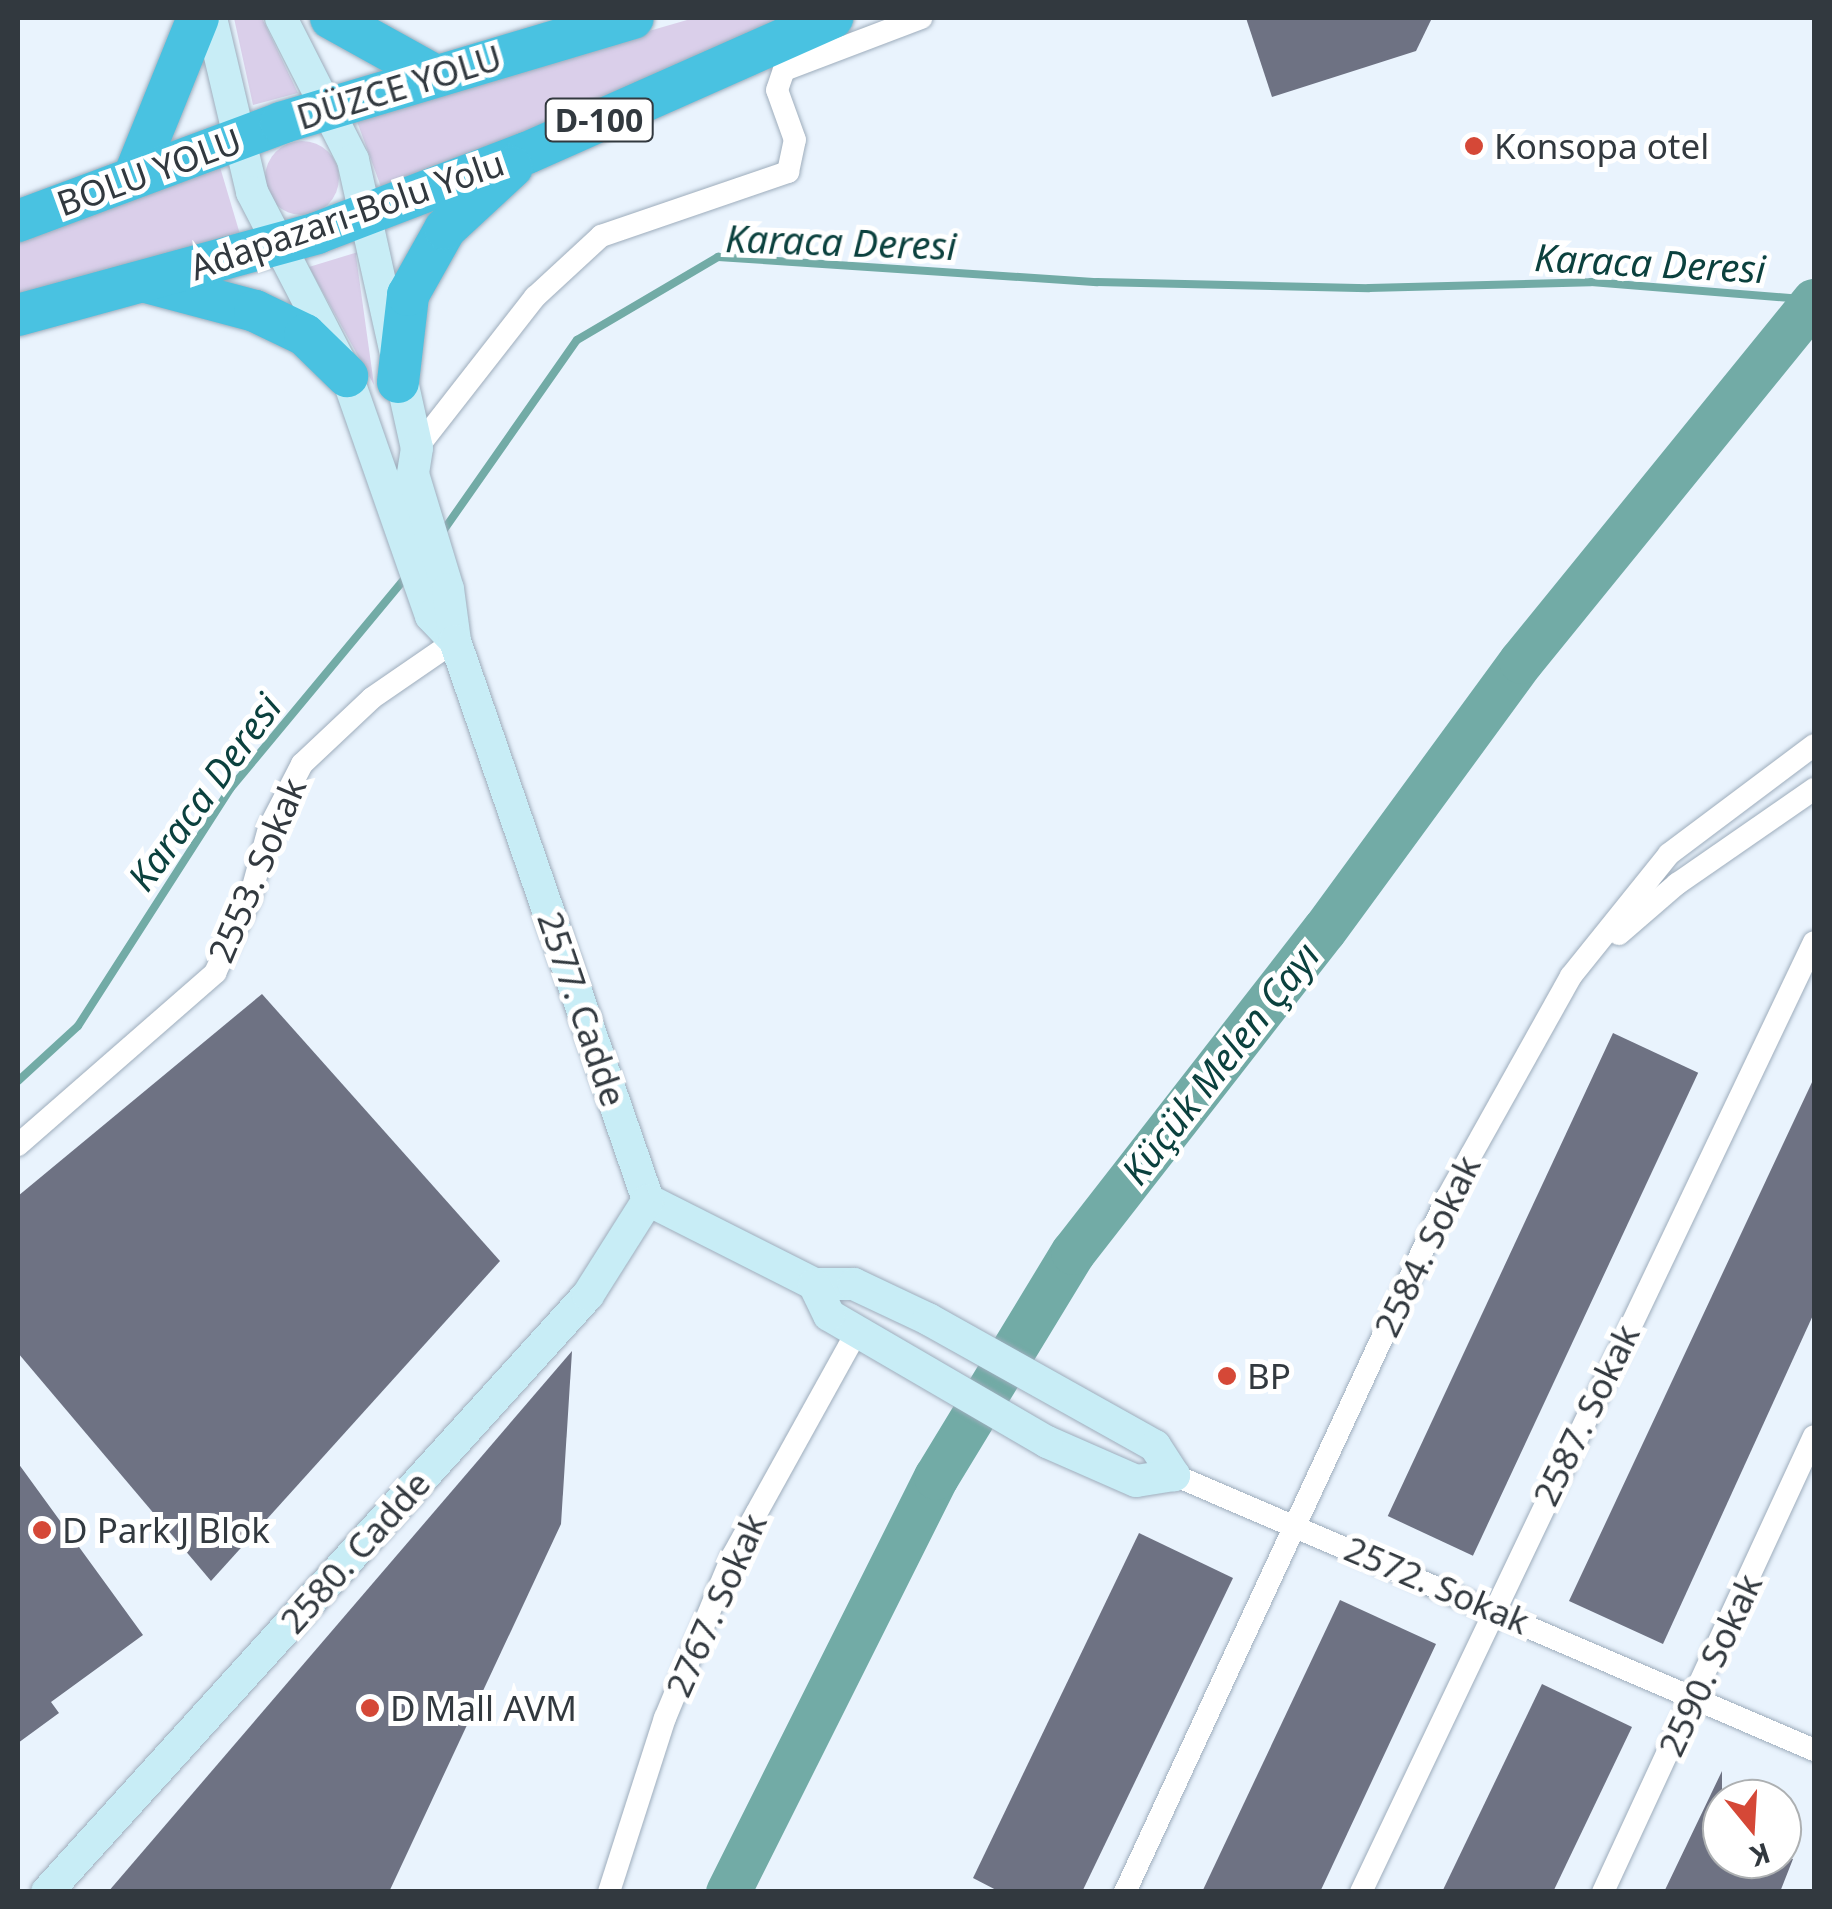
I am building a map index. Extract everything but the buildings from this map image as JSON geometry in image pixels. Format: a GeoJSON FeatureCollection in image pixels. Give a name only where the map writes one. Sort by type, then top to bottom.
{"type":"FeatureCollection","features":[{"type":"Feature","properties":{"kind":"highway"},"geometry":{"type":"LineString","coordinates":[[135,174],[198,18]]}},
{"type":"Feature","properties":{"kind":"highway"},"geometry":{"type":"LineString","coordinates":[[330,18],[434,75]]}},
{"type":"Feature","properties":{"kind":"highway","name":"DÜZCE YOLU"},"geometry":{"type":"LineString","coordinates":[[262,130],[633,18]]}},
{"type":"Feature","properties":{"kind":"highway","name":"Adapazarı-Bolu Yolu"},"geometry":{"type":"LineString","coordinates":[[18,315],[145,282],[364,215],[527,153],[832,18]]}},
{"type":"Feature","properties":{"kind":"highway","name":"BOLU YOLU"},"geometry":{"type":"LineString","coordinates":[[18,221],[135,174],[262,130]]}},
{"type":"Feature","properties":{"kind":"highway"},"geometry":{"type":"LineString","coordinates":[[398,382],[408,295],[445,229],[527,153]]}},
{"type":"Feature","properties":{"kind":"highway"},"geometry":{"type":"LineString","coordinates":[[145,282],[255,311],[305,335],[347,376]]}},
{"type":"Feature","properties":{"kind":"street"},"geometry":{"type":"LineString","coordinates":[[211,18],[262,130],[252,192],[275,244],[347,376],[394,507],[455,641]]}},
{"type":"Feature","properties":{"kind":"street"},"geometry":{"type":"LineString","coordinates":[[281,18],[353,160],[440,603]]}},
{"type":"Feature","properties":{"kind":"street"},"geometry":{"type":"LineString","coordinates":[[415,461],[535,296],[601,236],[788,172],[795,140],[777,90],[784,70],[921,18]]}},
{"type":"Feature","properties":{"kind":"street","name":"2553. Sokak"},"geometry":{"type":"LineString","coordinates":[[18,1145],[215,973],[250,898],[268,828],[302,764],[372,698],[455,641]]}},
{"type":"Feature","properties":{"kind":"street","name":"2577. Cadde"},"geometry":{"type":"LineString","coordinates":[[455,641],[648,1200]]}},
{"type":"Feature","properties":{"kind":"street","name":"2584. Sokak"},"geometry":{"type":"LineString","coordinates":[[1124,1892],[1446,1198],[1571,976],[1669,854],[1814,745]]}},
{"type":"Feature","properties":{"kind":"street","name":"2584. Sokak"},"geometry":{"type":"LineString","coordinates":[[1571,976],[1677,884],[1814,789]]}},
{"type":"Feature","properties":{"kind":"street","name":"2587. Sokak"},"geometry":{"type":"LineString","coordinates":[[1361,1892],[1492,1609],[1814,942]]}},
{"type":"Feature","properties":{"kind":"street"},"geometry":{"type":"LineString","coordinates":[[648,1200],[814,1284],[828,1316],[903,1363],[1047,1442],[1136,1481],[1174,1475]]}},
{"type":"Feature","properties":{"kind":"street","name":"2580. Cadde"},"geometry":{"type":"LineString","coordinates":[[47,1892],[588,1295],[648,1200]]}},
{"type":"Feature","properties":{"kind":"street","name":"2572. Sokak"},"geometry":{"type":"LineString","coordinates":[[814,1284],[854,1284],[928,1319],[1072,1404],[1156,1446],[1174,1475],[1296,1524],[1814,1750]]}},
{"type":"Feature","properties":{"kind":"street","name":"2767. Sokak"},"geometry":{"type":"LineString","coordinates":[[609,1892],[665,1718],[732,1557],[856,1333]]}},
{"type":"Feature","properties":{"kind":"street","name":"2590. Sokak"},"geometry":{"type":"LineString","coordinates":[[1603,1892],[1814,1436]]}},
{"type":"Feature","properties":{"kind":"shaded area"},"geometry":{"type":"Polygon","coordinates":[[[234,18],[262,18],[298,93],[253,105],[234,18]]]}},
{"type":"Feature","properties":{"kind":"shaded area"},"geometry":{"type":"Polygon","coordinates":[[[694,18],[786,18],[384,195],[355,116],[694,18]]]}},
{"type":"Feature","properties":{"kind":"shaded area"},"geometry":{"type":"Polygon","coordinates":[[[302,141],[328,152],[339,178],[328,204],[302,215],[276,204],[265,178],[276,152],[302,141]]]}},
{"type":"Feature","properties":{"kind":"shaded area"},"geometry":{"type":"Polygon","coordinates":[[[217,157],[242,241],[18,294],[18,243],[217,157]]]}},
{"type":"Feature","properties":{"kind":"shaded area"},"geometry":{"type":"Polygon","coordinates":[[[358,252],[356,256],[374,385],[309,267],[358,252]]]}},
{"type":"Feature","properties":{"kind":"waterway","name":"Karaca Deresi"},"geometry":{"type":"LineString","coordinates":[[441,534],[577,340],[718,257],[1097,282],[1369,288],[1591,282],[1814,300]]}},
{"type":"Feature","properties":{"kind":"waterway","name":"Küçük Melen Çayı"},"geometry":{"type":"LineString","coordinates":[[728,1892],[936,1477],[1073,1252],[1324,930],[1521,661],[1814,301]]}},
{"type":"Feature","properties":{"kind":"waterway","name":"Karaca Deresi"},"geometry":{"type":"LineString","coordinates":[[18,1081],[78,1026],[230,789],[407,576]]}},
{"type":"Feature","properties":{"kind":"place","name":"Konsopa otel"},"geometry":{"type":"Point","coordinates":[1474,146]}},
{"type":"Feature","properties":{"kind":"place","name":"BP"},"geometry":{"type":"Point","coordinates":[1227,1376]}},
{"type":"Feature","properties":{"kind":"place","name":"D Park J Blok"},"geometry":{"type":"Point","coordinates":[42,1530]}},
{"type":"Feature","properties":{"kind":"place","name":"D Mall AVM"},"geometry":{"type":"Point","coordinates":[370,1708]}}]}
